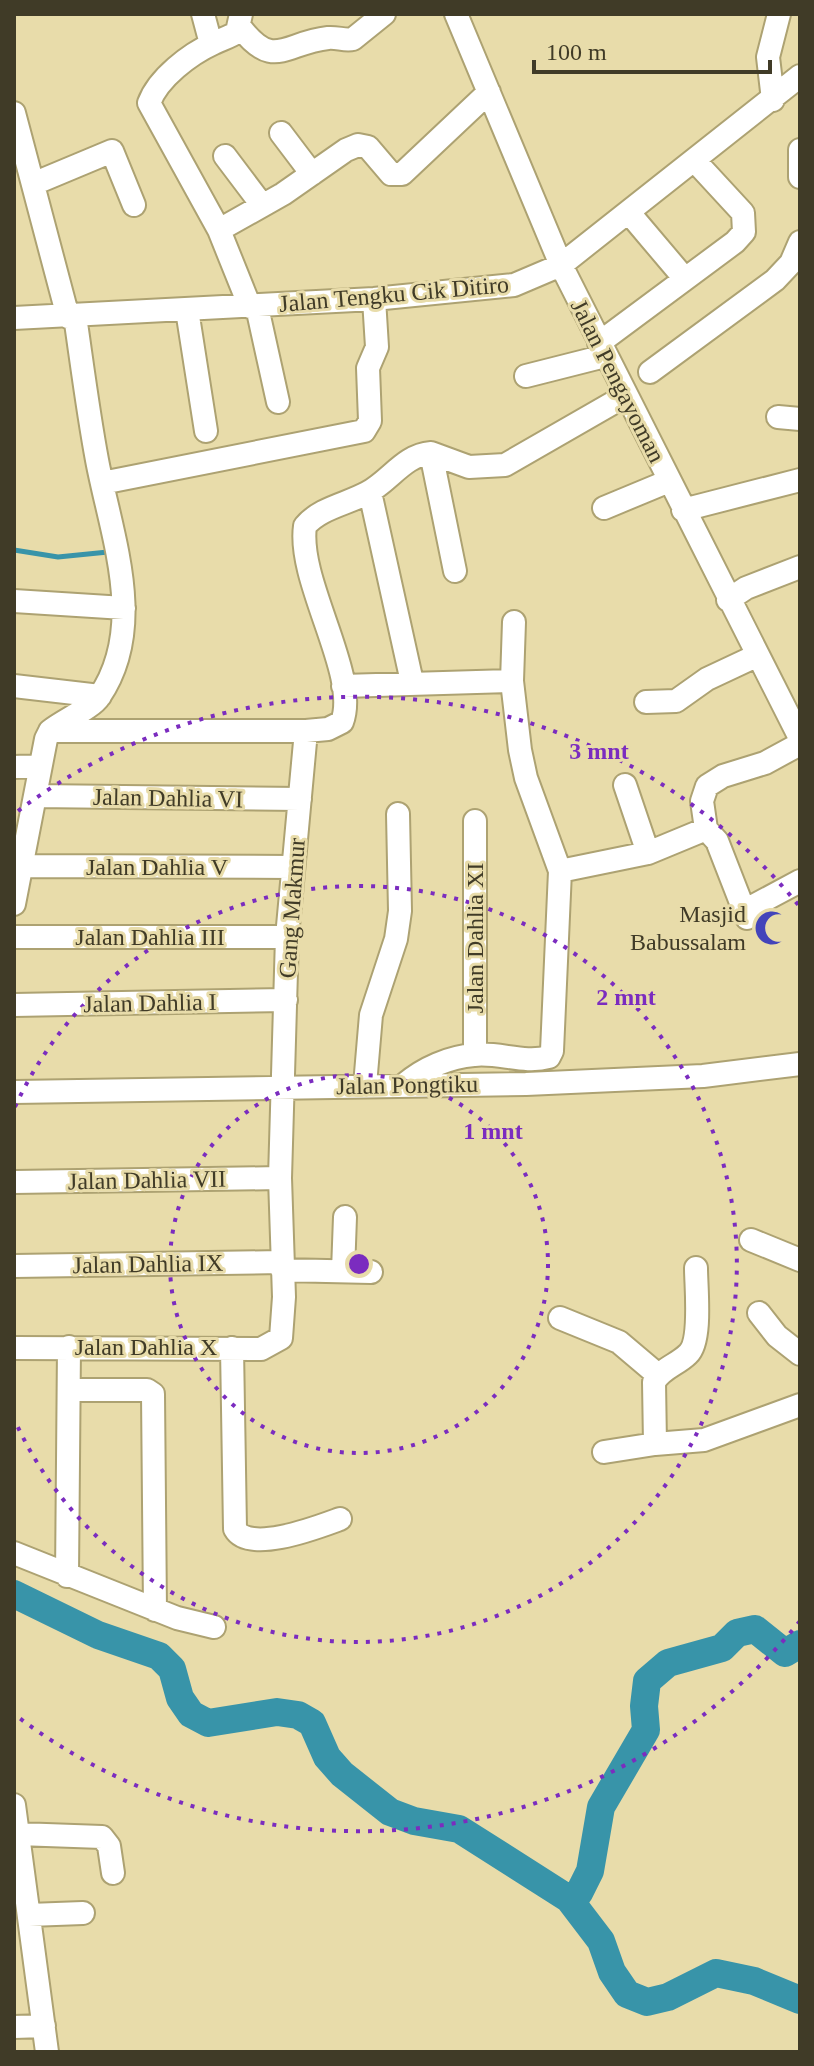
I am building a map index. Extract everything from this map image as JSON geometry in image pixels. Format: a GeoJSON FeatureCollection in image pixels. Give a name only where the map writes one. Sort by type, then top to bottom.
{"type":"FeatureCollection","features":[{"type":"Feature","properties":{"kind":"street"},"geometry":{"type":"LineString","coordinates":[[203,14],[211,44]]}},
{"type":"Feature","properties":{"kind":"street"},"geometry":{"type":"LineString","coordinates":[[240,21],[255,47],[269,53],[330,38],[353,39],[384,14]]}},
{"type":"Feature","properties":{"kind":"street","name":"Jalan Pengayoman"},"geometry":{"type":"LineString","coordinates":[[456,14],[561,265],[800,741]]}},
{"type":"Feature","properties":{"kind":"street"},"geometry":{"type":"LineString","coordinates":[[779,14],[768,57],[789,88]]}},
{"type":"Feature","properties":{"kind":"street"},"geometry":{"type":"LineString","coordinates":[[789,88],[782,62],[791,14]]}},
{"type":"Feature","properties":{"kind":"street"},"geometry":{"type":"LineString","coordinates":[[240,21],[233,35],[211,44],[159,84],[149,109],[219,230],[254,307],[278,402]]}},
{"type":"Feature","properties":{"kind":"street","name":"Jalan Tengku Cik Ditiro"},"geometry":{"type":"LineString","coordinates":[[14,318],[254,307],[484,290],[514,285],[561,265],[789,88]]}},
{"type":"Feature","properties":{"kind":"street"},"geometry":{"type":"LineString","coordinates":[[219,230],[358,145],[368,147],[391,174],[402,174],[489,92]]}},
{"type":"Feature","properties":{"kind":"street"},"geometry":{"type":"LineString","coordinates":[[14,113],[72,316],[102,483],[121,560],[124,608],[113,666],[100,696],[50,731],[21,854],[14,904]]}},
{"type":"Feature","properties":{"kind":"street"},"geometry":{"type":"LineString","coordinates":[[281,133],[312,174]]}},
{"type":"Feature","properties":{"kind":"street"},"geometry":{"type":"LineString","coordinates":[[800,150],[800,177]]}},
{"type":"Feature","properties":{"kind":"street"},"geometry":{"type":"LineString","coordinates":[[33,184],[112,151],[134,205]]}},
{"type":"Feature","properties":{"kind":"street"},"geometry":{"type":"LineString","coordinates":[[225,156],[262,205]]}},
{"type":"Feature","properties":{"kind":"street"},"geometry":{"type":"LineString","coordinates":[[50,731],[306,731],[328,729],[342,722],[343,686],[317,596],[304,530],[320,514],[370,492],[413,458],[431,453],[469,467],[505,465],[612,371],[685,279],[735,242],[745,225],[743,213],[695,161]]}},
{"type":"Feature","properties":{"kind":"street"},"geometry":{"type":"LineString","coordinates":[[630,214],[685,279]]}},
{"type":"Feature","properties":{"kind":"street"},"geometry":{"type":"LineString","coordinates":[[650,372],[775,280],[791,263],[800,242]]}},
{"type":"Feature","properties":{"kind":"street"},"geometry":{"type":"LineString","coordinates":[[102,483],[364,431],[370,421],[368,368],[377,347],[374,299]]}},
{"type":"Feature","properties":{"kind":"street"},"geometry":{"type":"LineString","coordinates":[[187,310],[206,431]]}},
{"type":"Feature","properties":{"kind":"street"},"geometry":{"type":"LineString","coordinates":[[526,376],[612,371]]}},
{"type":"Feature","properties":{"kind":"street"},"geometry":{"type":"LineString","coordinates":[[431,453],[455,571]]}},
{"type":"Feature","properties":{"kind":"street"},"geometry":{"type":"LineString","coordinates":[[683,510],[800,480]]}},
{"type":"Feature","properties":{"kind":"street"},"geometry":{"type":"LineString","coordinates":[[604,508],[669,481]]}},
{"type":"Feature","properties":{"kind":"street"},"geometry":{"type":"LineString","coordinates":[[370,492],[412,682]]}},
{"type":"Feature","properties":{"kind":"street"},"geometry":{"type":"LineString","coordinates":[[728,600],[746,588],[800,567]]}},
{"type":"Feature","properties":{"kind":"street"},"geometry":{"type":"LineString","coordinates":[[14,601],[124,608]]}},
{"type":"Feature","properties":{"kind":"street"},"geometry":{"type":"LineString","coordinates":[[405,1084],[420,1071],[475,1054],[533,1059],[549,1057],[554,1039],[560,871],[526,778],[514,718],[514,622]]}},
{"type":"Feature","properties":{"kind":"street"},"geometry":{"type":"LineString","coordinates":[[646,702],[676,701],[707,679],[756,656]]}},
{"type":"Feature","properties":{"kind":"street"},"geometry":{"type":"LineString","coordinates":[[343,686],[512,681]]}},
{"type":"Feature","properties":{"kind":"street"},"geometry":{"type":"LineString","coordinates":[[14,686],[100,696]]}},
{"type":"Feature","properties":{"kind":"street","name":"Gang Makmur"},"geometry":{"type":"LineString","coordinates":[[276,1343],[282,1331],[280,1178],[287,937],[306,731]]}},
{"type":"Feature","properties":{"kind":"street"},"geometry":{"type":"LineString","coordinates":[[800,741],[765,763],[723,776],[707,786],[702,801],[706,829],[717,841],[746,914],[800,881]]}},
{"type":"Feature","properties":{"kind":"street"},"geometry":{"type":"LineString","coordinates":[[14,767],[40,766]]}},
{"type":"Feature","properties":{"kind":"street"},"geometry":{"type":"LineString","coordinates":[[625,785],[648,853]]}},
{"type":"Feature","properties":{"kind":"street","name":"Jalan Dahlia VI"},"geometry":{"type":"LineString","coordinates":[[35,796],[300,799]]}},
{"type":"Feature","properties":{"kind":"street"},"geometry":{"type":"LineString","coordinates":[[365,1085],[371,1015],[396,939],[400,911],[398,814]]}},
{"type":"Feature","properties":{"kind":"street","name":"Jalan Dahlia XI"},"geometry":{"type":"LineString","coordinates":[[475,821],[475,1054]]}},
{"type":"Feature","properties":{"kind":"street"},"geometry":{"type":"LineString","coordinates":[[560,871],[648,853],[706,829]]}},
{"type":"Feature","properties":{"kind":"street","name":"Jalan Dahlia V"},"geometry":{"type":"LineString","coordinates":[[21,854],[293,867]]}},
{"type":"Feature","properties":{"kind":"street","name":"Jalan Dahlia III"},"geometry":{"type":"LineString","coordinates":[[14,937],[287,937]]}},
{"type":"Feature","properties":{"kind":"street","name":"Jalan Dahlia I"},"geometry":{"type":"LineString","coordinates":[[14,1005],[286,1000]]}},
{"type":"Feature","properties":{"kind":"street","name":"Jalan Pongtiku"},"geometry":{"type":"LineString","coordinates":[[14,1092],[703,1076],[800,1064]]}},
{"type":"Feature","properties":{"kind":"street","name":"Jalan Dahlia VII"},"geometry":{"type":"LineString","coordinates":[[14,1182],[280,1178]]}},
{"type":"Feature","properties":{"kind":"street"},"geometry":{"type":"LineString","coordinates":[[343,1271],[345,1217]]}},
{"type":"Feature","properties":{"kind":"street"},"geometry":{"type":"LineString","coordinates":[[751,1240],[800,1260]]}},
{"type":"Feature","properties":{"kind":"street","name":"Jalan Dahlia IX"},"geometry":{"type":"LineString","coordinates":[[14,1266],[282,1266],[371,1272]]}},
{"type":"Feature","properties":{"kind":"street"},"geometry":{"type":"LineString","coordinates":[[655,1444],[653,1405],[658,1375],[692,1349],[696,1337],[696,1268]]}},
{"type":"Feature","properties":{"kind":"street"},"geometry":{"type":"LineString","coordinates":[[759,1313],[777,1336],[800,1354]]}},
{"type":"Feature","properties":{"kind":"street"},"geometry":{"type":"LineString","coordinates":[[560,1318],[619,1342],[658,1375]]}},
{"type":"Feature","properties":{"kind":"street","name":"Jalan Dahlia X"},"geometry":{"type":"LineString","coordinates":[[14,1348],[261,1349],[276,1343]]}},
{"type":"Feature","properties":{"kind":"street"},"geometry":{"type":"LineString","coordinates":[[67,1576],[69,1347]]}},
{"type":"Feature","properties":{"kind":"street"},"geometry":{"type":"LineString","coordinates":[[232,1348],[235,1529],[238,1535],[250,1540],[290,1536],[340,1519]]}},
{"type":"Feature","properties":{"kind":"street"},"geometry":{"type":"LineString","coordinates":[[69,1390],[147,1390],[153,1396],[155,1610]]}},
{"type":"Feature","properties":{"kind":"street"},"geometry":{"type":"LineString","coordinates":[[604,1452],[704,1440],[800,1405]]}},
{"type":"Feature","properties":{"kind":"street"},"geometry":{"type":"LineString","coordinates":[[14,1553],[155,1610],[214,1627]]}},
{"type":"Feature","properties":{"kind":"street"},"geometry":{"type":"LineString","coordinates":[[14,1805],[47,2052]]}},
{"type":"Feature","properties":{"kind":"street"},"geometry":{"type":"LineString","coordinates":[[18,1834],[102,1837],[109,1846],[113,1873]]}},
{"type":"Feature","properties":{"kind":"street"},"geometry":{"type":"LineString","coordinates":[[29,1915],[83,1913]]}},
{"type":"Feature","properties":{"kind":"street"},"geometry":{"type":"LineString","coordinates":[[14,2027],[44,2026]]}},
{"type":"Feature","properties":{"kind":"waterway"},"geometry":{"type":"LineString","coordinates":[[14,550],[58,557],[108,552]]}},
{"type":"Feature","properties":{"kind":"waterway"},"geometry":{"type":"LineString","coordinates":[[14,1594],[98,1635],[159,1656],[172,1669],[180,1698],[191,1714],[208,1723],[277,1712],[298,1715],[312,1723],[327,1757],[342,1774],[390,1812],[414,1821],[459,1829],[569,1899],[601,1941],[612,1972],[627,1994],[647,2002],[668,1997],[716,1973],[754,1981],[800,2000]]}},
{"type":"Feature","properties":{"kind":"waterway"},"geometry":{"type":"LineString","coordinates":[[569,1899],[579,1893],[590,1871],[601,1807],[646,1730],[644,1706],[647,1681],[668,1663],[722,1648],[737,1633],[755,1629],[785,1653],[800,1644]]}},
{"type":"Feature","properties":{"kind":"place","name":"Masjid Babussalam"},"geometry":{"type":"Point","coordinates":[772,928]}}]}
